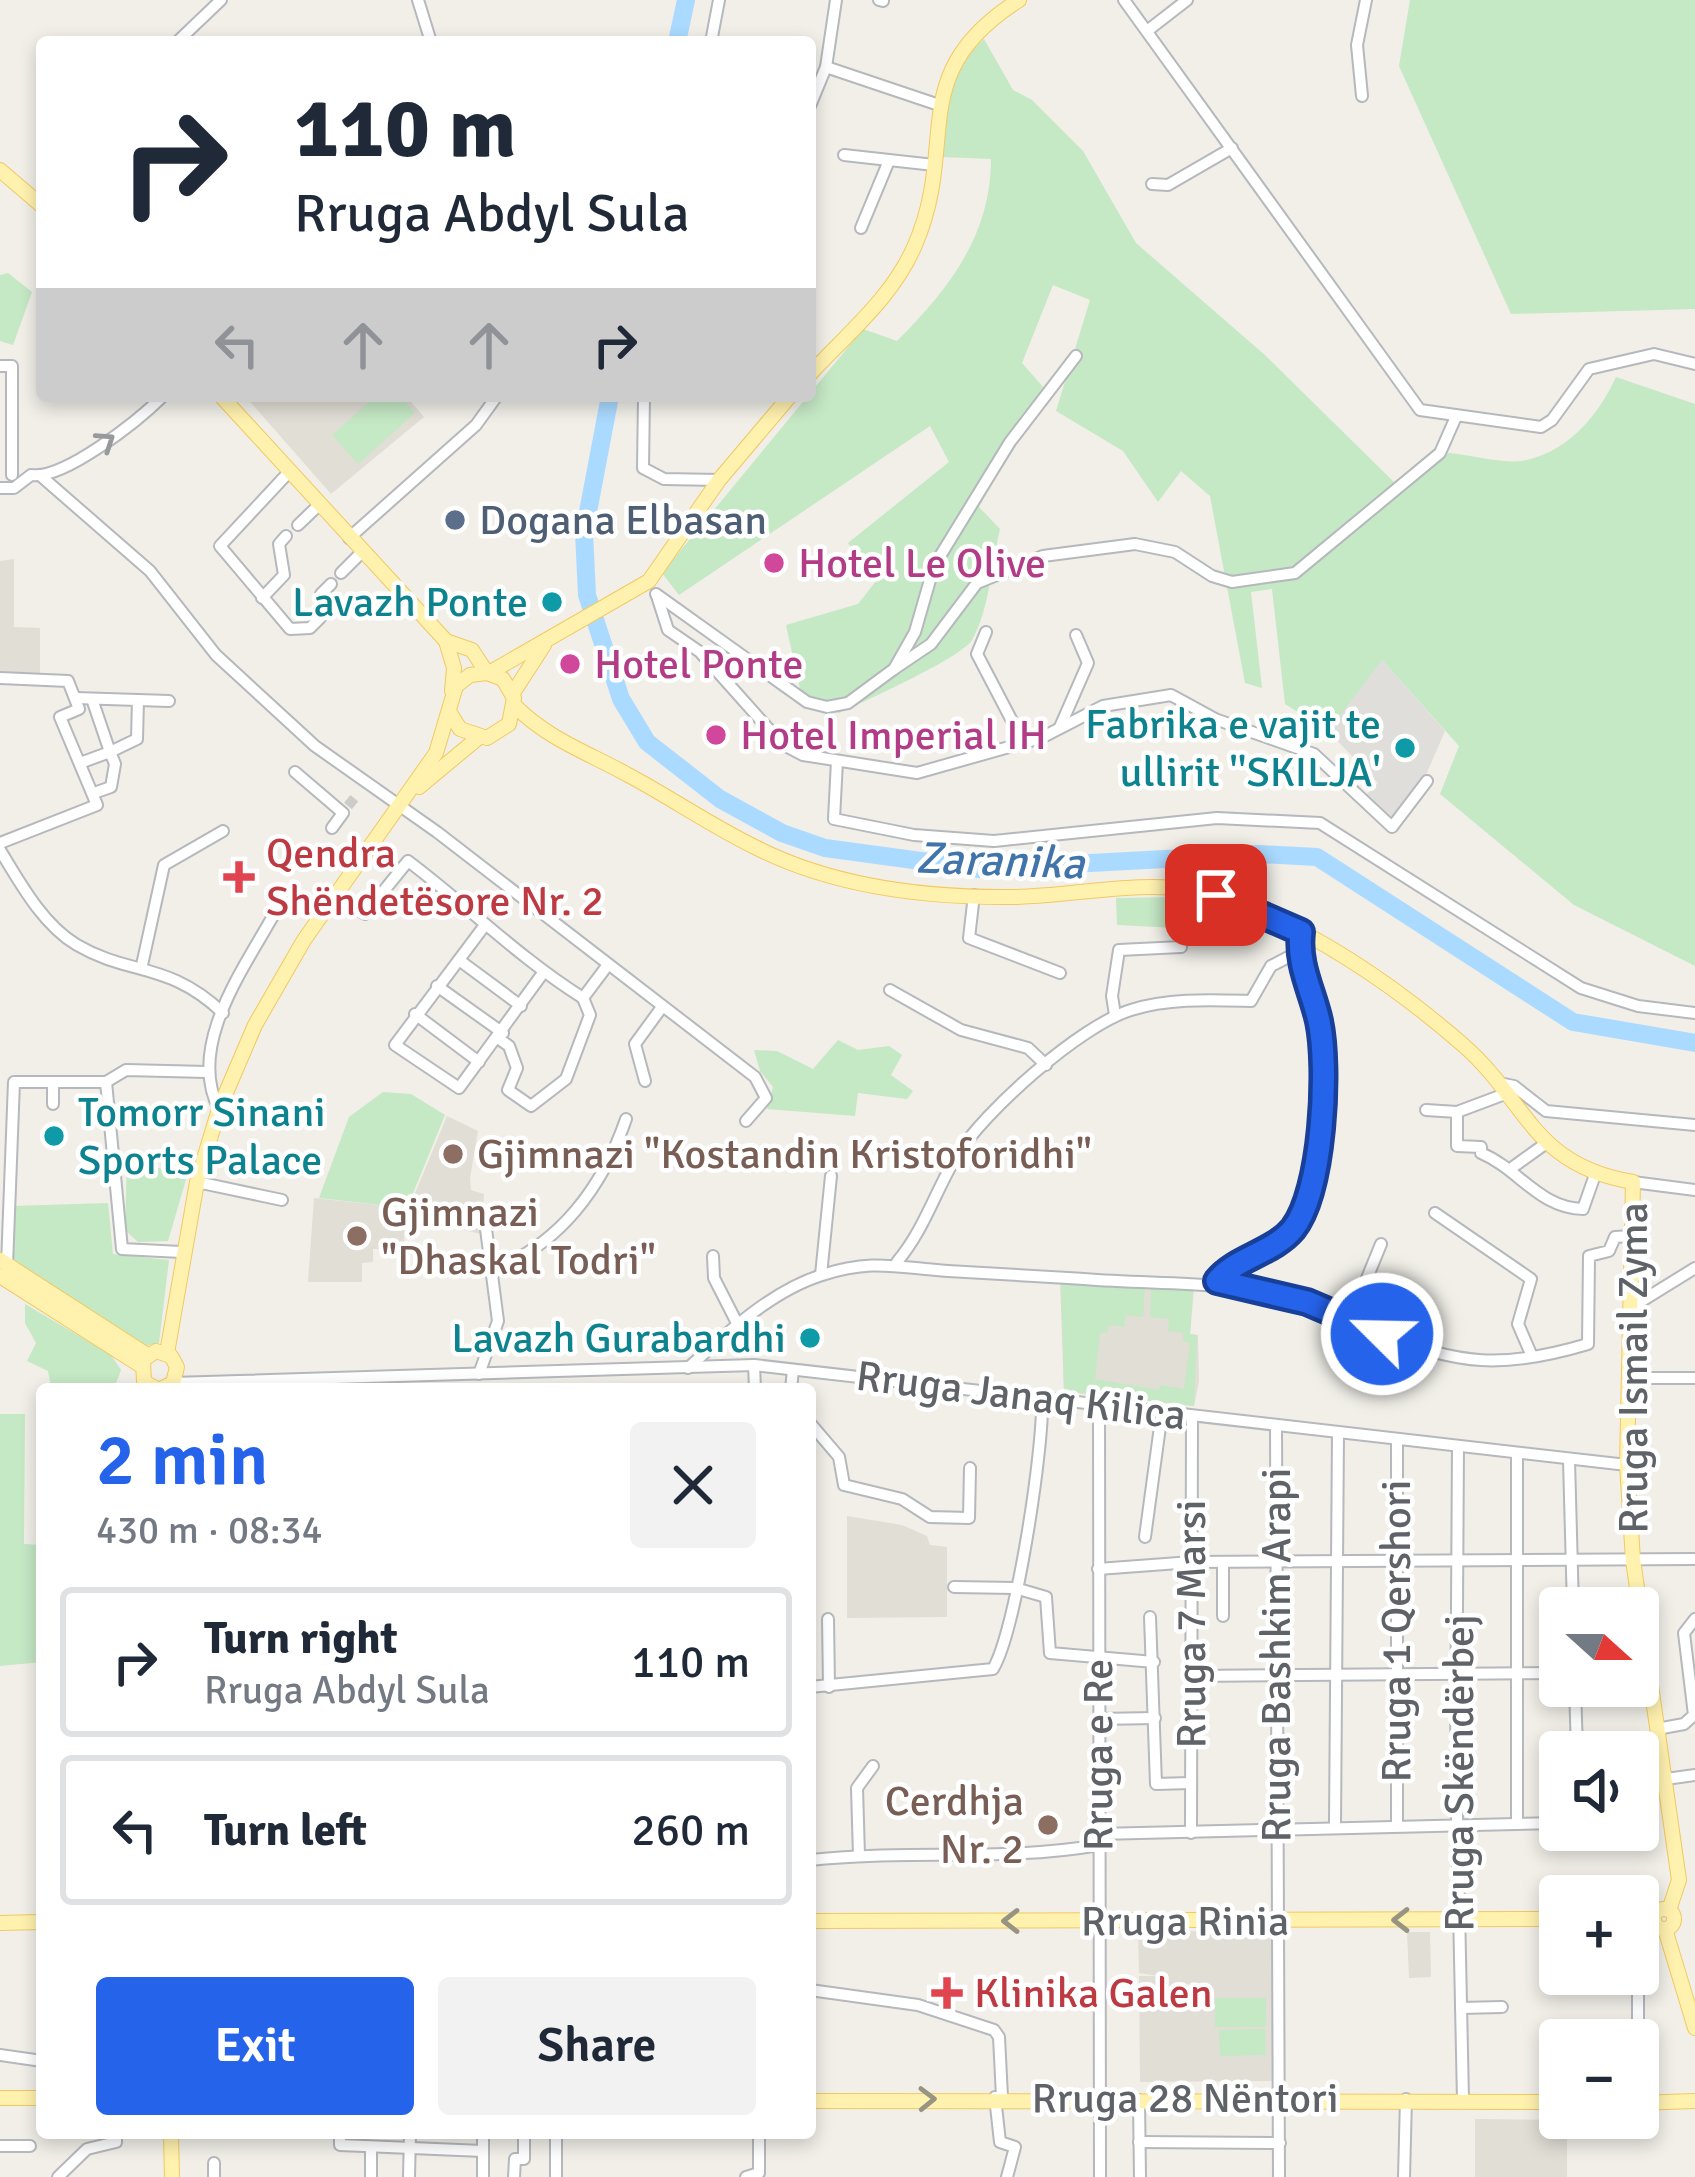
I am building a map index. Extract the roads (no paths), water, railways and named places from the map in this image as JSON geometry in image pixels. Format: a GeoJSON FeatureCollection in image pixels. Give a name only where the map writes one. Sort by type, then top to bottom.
{"type":"FeatureCollection","features":[{"type":"Feature","properties":{"kind":"main road"},"geometry":{"type":"LineString","coordinates":[[816,368],[895,284],[922,227],[939,105],[966,40],[1019,0]]}},
{"type":"Feature","properties":{"kind":"main road"},"geometry":{"type":"LineString","coordinates":[[0,170],[36,201]]}},
{"type":"Feature","properties":{"kind":"main road"},"geometry":{"type":"LineString","coordinates":[[143,1360],[144,1382],[167,1382],[166,1353],[181,1252],[197,1182],[219,1109],[255,1025],[333,896],[439,748],[452,693],[454,668],[446,641],[225,402]]}},
{"type":"Feature","properties":{"kind":"main road"},"geometry":{"type":"LineString","coordinates":[[452,693],[470,675],[488,673],[645,584],[719,481],[785,402]]}},
{"type":"Feature","properties":{"kind":"main road"},"geometry":{"type":"LineString","coordinates":[[504,729],[514,700],[547,640]]}},
{"type":"Feature","properties":{"kind":"main road"},"geometry":{"type":"LineString","coordinates":[[446,641],[506,661]]}},
{"type":"Feature","properties":{"kind":"main road"},"geometry":{"type":"LineString","coordinates":[[472,650],[538,731]]}},
{"type":"Feature","properties":{"kind":"main road"},"geometry":{"type":"LineString","coordinates":[[450,713],[460,729],[478,738]]}},
{"type":"Feature","properties":{"kind":"main road"},"geometry":{"type":"LineString","coordinates":[[405,800],[478,738],[504,729],[538,731],[796,866],[865,884],[974,895],[1184,889],[1224,898],[1301,932],[1426,1016],[1474,1054],[1545,1144],[1596,1172],[1633,1181]]}},
{"type":"Feature","properties":{"kind":"main road","name":"Rruga Ismail Zyma"},"geometry":{"type":"LineString","coordinates":[[1633,1181],[1628,1465],[1635,1587]]}},
{"type":"Feature","properties":{"kind":"main road"},"geometry":{"type":"LineString","coordinates":[[2,1267],[143,1360]]}},
{"type":"Feature","properties":{"kind":"main road"},"geometry":{"type":"LineString","coordinates":[[143,1360],[166,1353]]}},
{"type":"Feature","properties":{"kind":"main road","name":"Rruga Ismail Zyma"},"geometry":{"type":"LineString","coordinates":[[1652,1707],[1679,1880],[1669,1910],[1659,1910]]}},
{"type":"Feature","properties":{"kind":"main road","name":"Rruga Rinia"},"geometry":{"type":"LineString","coordinates":[[816,1921],[1539,1919]]}},
{"type":"Feature","properties":{"kind":"main road"},"geometry":{"type":"LineString","coordinates":[[0,1923],[36,1922]]}},
{"type":"Feature","properties":{"kind":"main road"},"geometry":{"type":"LineString","coordinates":[[1659,1939],[1694,2023]]}},
{"type":"Feature","properties":{"kind":"main road","name":"Rruga 28 Nëntori"},"geometry":{"type":"LineString","coordinates":[[816,2101],[998,2097],[1539,2102]]}},
{"type":"Feature","properties":{"kind":"main road"},"geometry":{"type":"LineString","coordinates":[[0,2098],[36,2098]]}},
{"type":"Feature","properties":{"kind":"main road"},"geometry":{"type":"LineString","coordinates":[[1659,2102],[1695,2101]]}},
{"type":"Feature","properties":{"kind":"main road"},"geometry":{"type":"LineString","coordinates":[[171,2139],[172,2177]]}},
{"type":"Feature","properties":{"kind":"street"},"geometry":{"type":"LineString","coordinates":[[184,36],[221,0]]}},
{"type":"Feature","properties":{"kind":"street"},"geometry":{"type":"LineString","coordinates":[[418,0],[429,36]]}},
{"type":"Feature","properties":{"kind":"street"},"geometry":{"type":"LineString","coordinates":[[712,36],[719,0]]}},
{"type":"Feature","properties":{"kind":"street"},"geometry":{"type":"LineString","coordinates":[[816,91],[826,67],[836,0]]}},
{"type":"Feature","properties":{"kind":"street"},"geometry":{"type":"LineString","coordinates":[[1124,0],[1420,410],[1455,419],[1541,427],[1552,420],[1589,369],[1654,354],[1695,364]]}},
{"type":"Feature","properties":{"kind":"street"},"geometry":{"type":"LineString","coordinates":[[1147,31],[1187,0]]}},
{"type":"Feature","properties":{"kind":"street"},"geometry":{"type":"LineString","coordinates":[[1362,96],[1357,45],[1366,0]]}},
{"type":"Feature","properties":{"kind":"street"},"geometry":{"type":"LineString","coordinates":[[826,67],[939,105]]}},
{"type":"Feature","properties":{"kind":"street"},"geometry":{"type":"LineString","coordinates":[[1152,184],[1168,185],[1232,148]]}},
{"type":"Feature","properties":{"kind":"street"},"geometry":{"type":"LineString","coordinates":[[844,155],[934,165]]}},
{"type":"Feature","properties":{"kind":"street"},"geometry":{"type":"LineString","coordinates":[[861,228],[888,163]]}},
{"type":"Feature","properties":{"kind":"street"},"geometry":{"type":"LineString","coordinates":[[893,669],[915,632],[934,566],[1010,442],[1076,356]]}},
{"type":"Feature","properties":{"kind":"street"},"geometry":{"type":"LineString","coordinates":[[0,366],[12,366],[12,475]]}},
{"type":"Feature","properties":{"kind":"street"},"geometry":{"type":"LineString","coordinates":[[0,488],[42,477],[90,452],[156,402]]}},
{"type":"Feature","properties":{"kind":"street"},"geometry":{"type":"LineString","coordinates":[[349,538],[476,425],[493,402]]}},
{"type":"Feature","properties":{"kind":"street"},"geometry":{"type":"LineString","coordinates":[[644,402],[644,468],[664,478],[719,481]]}},
{"type":"Feature","properties":{"kind":"street"},"geometry":{"type":"LineString","coordinates":[[645,584],[807,702],[827,707],[848,703],[931,644],[977,584],[1043,556],[1135,544],[1184,555],[1212,576],[1232,582],[1295,573],[1439,453],[1455,419]]}},
{"type":"Feature","properties":{"kind":"street"},"geometry":{"type":"LineString","coordinates":[[289,472],[220,546],[290,629],[310,628],[320,618],[322,594],[331,584]]}},
{"type":"Feature","properties":{"kind":"street"},"geometry":{"type":"LineString","coordinates":[[42,477],[150,571],[216,655],[361,790],[405,800],[764,1088],[766,1097],[746,1121]]}},
{"type":"Feature","properties":{"kind":"street"},"geometry":{"type":"LineString","coordinates":[[298,525],[320,505]]}},
{"type":"Feature","properties":{"kind":"street"},"geometry":{"type":"LineString","coordinates":[[262,598],[284,575],[279,544],[286,536]]}},
{"type":"Feature","properties":{"kind":"street"},"geometry":{"type":"LineString","coordinates":[[341,573],[362,552]]}},
{"type":"Feature","properties":{"kind":"street"},"geometry":{"type":"LineString","coordinates":[[657,596],[668,630],[700,652],[782,745],[837,761],[917,773],[981,759],[1103,706],[1171,695],[1214,719],[1314,754],[1392,827],[1426,781]]}},
{"type":"Feature","properties":{"kind":"street"},"geometry":{"type":"LineString","coordinates":[[986,632],[977,654],[1023,742]]}},
{"type":"Feature","properties":{"kind":"street"},"geometry":{"type":"LineString","coordinates":[[1060,727],[1088,663],[1076,635]]}},
{"type":"Feature","properties":{"kind":"street"},"geometry":{"type":"LineString","coordinates":[[0,679],[64,680],[79,710],[60,717],[97,805],[0,846],[61,933],[84,950],[142,965],[192,987],[223,1013]]}},
{"type":"Feature","properties":{"kind":"street"},"geometry":{"type":"LineString","coordinates":[[76,698],[169,700]]}},
{"type":"Feature","properties":{"kind":"street"},"geometry":{"type":"LineString","coordinates":[[92,699],[115,764],[111,788],[94,793]]}},
{"type":"Feature","properties":{"kind":"street"},"geometry":{"type":"LineString","coordinates":[[80,763],[137,739],[137,700]]}},
{"type":"Feature","properties":{"kind":"street"},"geometry":{"type":"LineString","coordinates":[[837,761],[834,819],[914,835],[994,841],[1217,818],[1320,823],[1581,988],[1637,1006],[1695,1013]]}},
{"type":"Feature","properties":{"kind":"street"},"geometry":{"type":"LineString","coordinates":[[295,772],[346,810],[332,828]]}},
{"type":"Feature","properties":{"kind":"street"},"geometry":{"type":"LineString","coordinates":[[142,965],[164,865],[224,831]]}},
{"type":"Feature","properties":{"kind":"street"},"geometry":{"type":"LineString","coordinates":[[333,896],[365,914],[408,861],[482,916],[485,926],[583,998],[590,1015],[566,1078],[531,1106],[508,1090],[517,1068],[509,1046],[437,986]]}},
{"type":"Feature","properties":{"kind":"street"},"geometry":{"type":"LineString","coordinates":[[1115,1015],[1112,996],[1119,950],[1181,947],[1184,889]]}},
{"type":"Feature","properties":{"kind":"street"},"geometry":{"type":"LineString","coordinates":[[974,895],[969,938],[1060,973]]}},
{"type":"Feature","properties":{"kind":"street"},"geometry":{"type":"LineString","coordinates":[[219,1109],[207,1072],[223,1013],[278,907]]}},
{"type":"Feature","properties":{"kind":"street"},"geometry":{"type":"LineString","coordinates":[[485,926],[395,1045],[459,1088],[543,973]]}},
{"type":"Feature","properties":{"kind":"street"},"geometry":{"type":"LineString","coordinates":[[1217,1281],[1291,1232],[1313,1178],[1324,1098],[1320,1029],[1298,952],[1301,932]]}},
{"type":"Feature","properties":{"kind":"street"},"geometry":{"type":"LineString","coordinates":[[897,1262],[926,1221],[959,1151],[1046,1065],[1115,1015],[1171,1002],[1251,1001],[1271,966],[1298,952]]}},
{"type":"Feature","properties":{"kind":"street"},"geometry":{"type":"LineString","coordinates":[[459,959],[521,1006]]}},
{"type":"Feature","properties":{"kind":"street"},"geometry":{"type":"LineString","coordinates":[[583,998],[607,966]]}},
{"type":"Feature","properties":{"kind":"street"},"geometry":{"type":"LineString","coordinates":[[890,990],[962,1030],[1028,1048],[1046,1065]]}},
{"type":"Feature","properties":{"kind":"street"},"geometry":{"type":"LineString","coordinates":[[645,1081],[635,1044],[662,1007]]}},
{"type":"Feature","properties":{"kind":"street"},"geometry":{"type":"LineString","coordinates":[[415,1014],[479,1062]]}},
{"type":"Feature","properties":{"kind":"street"},"geometry":{"type":"LineString","coordinates":[[2,1267],[4,1131],[14,1082],[106,1082],[126,1070],[207,1072]]}},
{"type":"Feature","properties":{"kind":"street"},"geometry":{"type":"LineString","coordinates":[[53,1082],[53,1104]]}},
{"type":"Feature","properties":{"kind":"street"},"geometry":{"type":"LineString","coordinates":[[106,1082],[122,1249],[181,1252]]}},
{"type":"Feature","properties":{"kind":"street"},"geometry":{"type":"LineString","coordinates":[[1426,1110],[1457,1112],[1514,1086],[1546,1112],[1695,1125]]}},
{"type":"Feature","properties":{"kind":"street"},"geometry":{"type":"LineString","coordinates":[[1457,1112],[1457,1146],[1481,1147],[1481,1153],[1513,1167],[1542,1198],[1575,1210],[1586,1204],[1596,1172]]}},
{"type":"Feature","properties":{"kind":"street"},"geometry":{"type":"LineString","coordinates":[[492,1270],[527,1253],[577,1212],[626,1119]]}},
{"type":"Feature","properties":{"kind":"street"},"geometry":{"type":"LineString","coordinates":[[1513,1167],[1545,1144]]}},
{"type":"Feature","properties":{"kind":"street"},"geometry":{"type":"LineString","coordinates":[[821,1275],[831,1176]]}},
{"type":"Feature","properties":{"kind":"street"},"geometry":{"type":"LineString","coordinates":[[1633,1181],[1695,1190]]}},
{"type":"Feature","properties":{"kind":"street"},"geometry":{"type":"LineString","coordinates":[[197,1182],[282,1200]]}},
{"type":"Feature","properties":{"kind":"street"},"geometry":{"type":"LineString","coordinates":[[1436,1213],[1531,1279],[1518,1324],[1531,1354]]}},
{"type":"Feature","properties":{"kind":"street"},"geometry":{"type":"LineString","coordinates":[[479,1374],[498,1321],[486,1229]]}},
{"type":"Feature","properties":{"kind":"street"},"geometry":{"type":"LineString","coordinates":[[688,1368],[738,1325],[821,1275],[897,1262],[931,1270],[1044,1272],[1129,1282],[1217,1281],[1293,1298],[1465,1361],[1501,1364],[1588,1344],[1589,1256],[1610,1251],[1616,1237],[1631,1236]]}},
{"type":"Feature","properties":{"kind":"street"},"geometry":{"type":"LineString","coordinates":[[1350,1320],[1381,1244]]}},
{"type":"Feature","properties":{"kind":"street"},"geometry":{"type":"LineString","coordinates":[[713,1256],[714,1278],[738,1325]]}},
{"type":"Feature","properties":{"kind":"street"},"geometry":{"type":"LineString","coordinates":[[1633,1307],[1695,1268]]}},
{"type":"Feature","properties":{"kind":"street"},"geometry":{"type":"LineString","coordinates":[[754,1365],[755,1383]]}},
{"type":"Feature","properties":{"kind":"street","name":"Rruga Janaq Kilica"},"geometry":{"type":"LineString","coordinates":[[167,1382],[754,1365],[1628,1465]]}},
{"type":"Feature","properties":{"kind":"street"},"geometry":{"type":"LineString","coordinates":[[792,1383],[793,1370]]}},
{"type":"Feature","properties":{"kind":"street"},"geometry":{"type":"LineString","coordinates":[[454,1375],[454,1383]]}},
{"type":"Feature","properties":{"kind":"street"},"geometry":{"type":"LineString","coordinates":[[1630,1378],[1695,1378]]}},
{"type":"Feature","properties":{"kind":"street"},"geometry":{"type":"LineString","coordinates":[[816,1687],[993,1669],[1015,1588],[1040,1456],[1042,1398]]}},
{"type":"Feature","properties":{"kind":"street","name":"Rruga e Re"},"geometry":{"type":"LineString","coordinates":[[1099,1405],[1100,2177]]}},
{"type":"Feature","properties":{"kind":"street"},"geometry":{"type":"LineString","coordinates":[[1145,1537],[1162,1412]]}},
{"type":"Feature","properties":{"kind":"street","name":"Rruga 7 Marsi"},"geometry":{"type":"LineString","coordinates":[[1191,1833],[1192,1416]]}},
{"type":"Feature","properties":{"kind":"street","name":"Rruga Bashkim Arapi"},"geometry":{"type":"LineString","coordinates":[[1276,1426],[1279,2177]]}},
{"type":"Feature","properties":{"kind":"street"},"geometry":{"type":"LineString","coordinates":[[816,1430],[839,1457],[844,1485],[902,1499],[928,1517],[969,1518],[970,1468]]}},
{"type":"Feature","properties":{"kind":"street"},"geometry":{"type":"LineString","coordinates":[[1335,1824],[1338,1434]]}},
{"type":"Feature","properties":{"kind":"street","name":"Rruga 1 Qershori"},"geometry":{"type":"LineString","coordinates":[[1396,1823],[1397,1439]]}},
{"type":"Feature","properties":{"kind":"street","name":"Rruga Skëndërbej"},"geometry":{"type":"LineString","coordinates":[[1459,1446],[1456,1677],[1463,2100]]}},
{"type":"Feature","properties":{"kind":"street"},"geometry":{"type":"LineString","coordinates":[[1516,1453],[1517,1822]]}},
{"type":"Feature","properties":{"kind":"street"},"geometry":{"type":"LineString","coordinates":[[1569,1460],[1573,1587]]}},
{"type":"Feature","properties":{"kind":"street"},"geometry":{"type":"LineString","coordinates":[[1098,1569],[1192,1562],[1695,1559]]}},
{"type":"Feature","properties":{"kind":"street"},"geometry":{"type":"LineString","coordinates":[[1223,1562],[1223,1616]]}},
{"type":"Feature","properties":{"kind":"street"},"geometry":{"type":"LineString","coordinates":[[954,1587],[1015,1588],[1046,1597],[1050,1653],[1154,1662]]}},
{"type":"Feature","properties":{"kind":"street"},"geometry":{"type":"LineString","coordinates":[[1150,1617],[1156,1784],[1190,1783]]}},
{"type":"Feature","properties":{"kind":"street"},"geometry":{"type":"LineString","coordinates":[[1657,1729],[1684,1724],[1694,1715],[1693,1659],[1684,1633],[1695,1618]]}},
{"type":"Feature","properties":{"kind":"street"},"geometry":{"type":"LineString","coordinates":[[828,1619],[829,1687]]}},
{"type":"Feature","properties":{"kind":"street"},"geometry":{"type":"LineString","coordinates":[[1190,1676],[1539,1674]]}},
{"type":"Feature","properties":{"kind":"street"},"geometry":{"type":"LineString","coordinates":[[1098,1719],[1155,1718]]}},
{"type":"Feature","properties":{"kind":"street"},"geometry":{"type":"LineString","coordinates":[[859,1856],[857,1789],[873,1766]]}},
{"type":"Feature","properties":{"kind":"street"},"geometry":{"type":"LineString","coordinates":[[1666,1779],[1695,1774]]}},
{"type":"Feature","properties":{"kind":"street"},"geometry":{"type":"LineString","coordinates":[[816,1860],[993,1858],[1099,1839],[1335,1824],[1539,1822]]}},
{"type":"Feature","properties":{"kind":"street"},"geometry":{"type":"LineString","coordinates":[[816,1991],[918,2005],[994,2030],[1000,2037],[1000,2142],[1015,2147],[1007,2177]]}},
{"type":"Feature","properties":{"kind":"street"},"geometry":{"type":"LineString","coordinates":[[1461,2008],[1502,2007]]}},
{"type":"Feature","properties":{"kind":"street"},"geometry":{"type":"LineString","coordinates":[[0,2055],[36,2060]]}},
{"type":"Feature","properties":{"kind":"street"},"geometry":{"type":"LineString","coordinates":[[1404,2177],[1406,2099]]}},
{"type":"Feature","properties":{"kind":"street"},"geometry":{"type":"LineString","coordinates":[[1139,2100],[1140,2177]]}},
{"type":"Feature","properties":{"kind":"street"},"geometry":{"type":"LineString","coordinates":[[58,2177],[88,2149],[116,2139]]}},
{"type":"Feature","properties":{"kind":"street"},"geometry":{"type":"LineString","coordinates":[[340,2139],[340,2146],[483,2151]]}},
{"type":"Feature","properties":{"kind":"street"},"geometry":{"type":"LineString","coordinates":[[409,2177],[410,2139]]}},
{"type":"Feature","properties":{"kind":"street"},"geometry":{"type":"LineString","coordinates":[[483,2139],[483,2177]]}},
{"type":"Feature","properties":{"kind":"street"},"geometry":{"type":"LineString","coordinates":[[514,2177],[515,2159],[524,2159],[524,2139]]}},
{"type":"Feature","properties":{"kind":"street"},"geometry":{"type":"LineString","coordinates":[[556,2139],[556,2177]]}},
{"type":"Feature","properties":{"kind":"street"},"geometry":{"type":"LineString","coordinates":[[757,2176],[759,2139]]}},
{"type":"Feature","properties":{"kind":"street"},"geometry":{"type":"LineString","coordinates":[[1139,2142],[1280,2143]]}},
{"type":"Feature","properties":{"kind":"street"},"geometry":{"type":"LineString","coordinates":[[0,2146],[30,2146]]}},
{"type":"Feature","properties":{"kind":"street"},"geometry":{"type":"LineString","coordinates":[[371,2148],[371,2177]]}},
{"type":"Feature","properties":{"kind":"street"},"geometry":{"type":"LineString","coordinates":[[214,2163],[214,2177]]}},
{"type":"Feature","properties":{"kind":"waterway","name":"Zaranika"},"geometry":{"type":"LineString","coordinates":[[678,36],[686,0]]}},
{"type":"Feature","properties":{"kind":"waterway","name":"Zaranika"},"geometry":{"type":"LineString","coordinates":[[609,402],[584,533],[587,595],[621,699],[647,742],[720,799],[782,833],[825,848],[980,869],[1258,854],[1317,857],[1573,1022],[1695,1043]]}},
{"type":"Feature","properties":{"kind":"tunnel"},"geometry":{"type":"LineString","coordinates":[[348,806],[357,795]]}},
{"type":"Feature","properties":{"kind":"place","name":"Dogana Elbasan"},"geometry":{"type":"Point","coordinates":[455,520]}},
{"type":"Feature","properties":{"kind":"place","name":"Hotel Le Olive"},"geometry":{"type":"Point","coordinates":[774,563]}},
{"type":"Feature","properties":{"kind":"place","name":"Lavazh Ponte"},"geometry":{"type":"Point","coordinates":[552,602]}},
{"type":"Feature","properties":{"kind":"place","name":"Hotel Ponte"},"geometry":{"type":"Point","coordinates":[570,664]}},
{"type":"Feature","properties":{"kind":"place","name":"Hotel Imperial IH"},"geometry":{"type":"Point","coordinates":[716,735]}},
{"type":"Feature","properties":{"kind":"place","name":"Fabrika e vajit te ullirit ''SKILJA'"},"geometry":{"type":"Point","coordinates":[1405,748]}},
{"type":"Feature","properties":{"kind":"place","name":"Qendra Shëndetësore Nr. 2"},"geometry":{"type":"Point","coordinates":[239,877]}},
{"type":"Feature","properties":{"kind":"place","name":"Tomorr Sinani Sports Palace"},"geometry":{"type":"Point","coordinates":[54,1136]}},
{"type":"Feature","properties":{"kind":"place","name":"Gjimnazi \"Kostandin Kristoforidhi\""},"geometry":{"type":"Point","coordinates":[453,1154]}},
{"type":"Feature","properties":{"kind":"place","name":"Gjimnazi \"Dhaskal Todri\""},"geometry":{"type":"Point","coordinates":[357,1236]}},
{"type":"Feature","properties":{"kind":"place","name":"Lavazh Gurabardhi"},"geometry":{"type":"Point","coordinates":[810,1338]}},
{"type":"Feature","properties":{"kind":"place","name":"Cerdhja Nr. 2"},"geometry":{"type":"Point","coordinates":[1048,1825]}},
{"type":"Feature","properties":{"kind":"place","name":"Klinika Galen"},"geometry":{"type":"Point","coordinates":[947,1993]}}]}
